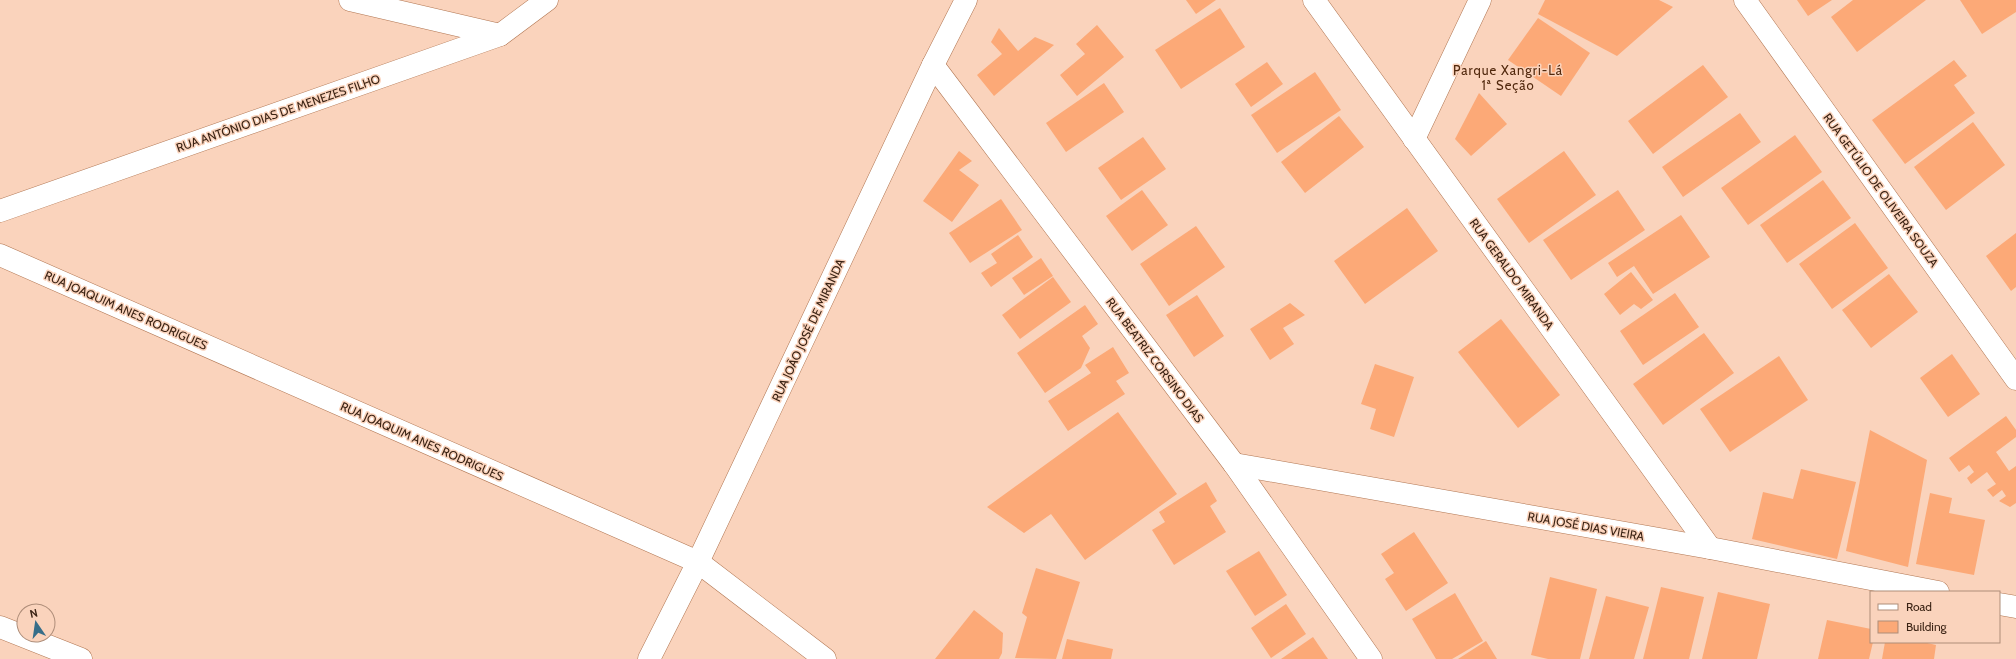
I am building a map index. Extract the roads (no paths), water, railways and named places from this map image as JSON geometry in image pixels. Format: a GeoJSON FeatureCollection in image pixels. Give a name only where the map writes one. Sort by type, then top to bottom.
{"type":"FeatureCollection","features":[{"type":"Feature","properties":{"kind":"street"},"geometry":{"type":"LineString","coordinates":[[350,0],[500,35]]}},
{"type":"Feature","properties":{"kind":"street","name":"RUA ANTÔNIO DIAS DE MENEZES FILHO"},"geometry":{"type":"LineString","coordinates":[[0,211],[500,35],[547,0]]}},
{"type":"Feature","properties":{"kind":"street","name":"RUA JOÃO JOSÉ DE MIRANDA"},"geometry":{"type":"LineString","coordinates":[[649,659],[698,562],[933,65],[966,0]]}},
{"type":"Feature","properties":{"kind":"street","name":"RUA GERALDO MIRANDA"},"geometry":{"type":"LineString","coordinates":[[1314,0],[1710,548]]}},
{"type":"Feature","properties":{"kind":"street"},"geometry":{"type":"LineString","coordinates":[[1414,139],[1480,0]]}},
{"type":"Feature","properties":{"kind":"street","name":"RUA GETÚLIO DE OLIVEIRA SOUZA"},"geometry":{"type":"LineString","coordinates":[[1745,0],[2016,379]]}},
{"type":"Feature","properties":{"kind":"street","name":"RUA BEATRIZ CORSINO DIAS"},"geometry":{"type":"LineString","coordinates":[[933,65],[1234,464],[1371,659]]}},
{"type":"Feature","properties":{"kind":"street","name":"RUA JOAQUIM ANES RODRIGUES"},"geometry":{"type":"LineString","coordinates":[[0,255],[698,562],[826,659]]}},
{"type":"Feature","properties":{"kind":"street","name":"RUA JOSÉ DIAS VIEIRA"},"geometry":{"type":"LineString","coordinates":[[1234,464],[1710,548],[1933,591]]}},
{"type":"Feature","properties":{"kind":"street"},"geometry":{"type":"LineString","coordinates":[[2000,604],[2016,607]]}},
{"type":"Feature","properties":{"kind":"street"},"geometry":{"type":"LineString","coordinates":[[0,627],[81,659]]}},
{"type":"Feature","properties":{"kind":"district","name":"Parque Xangri-Lá 1ª Seção"},"geometry":{"type":"Point","coordinates":[1508,78]}}]}
